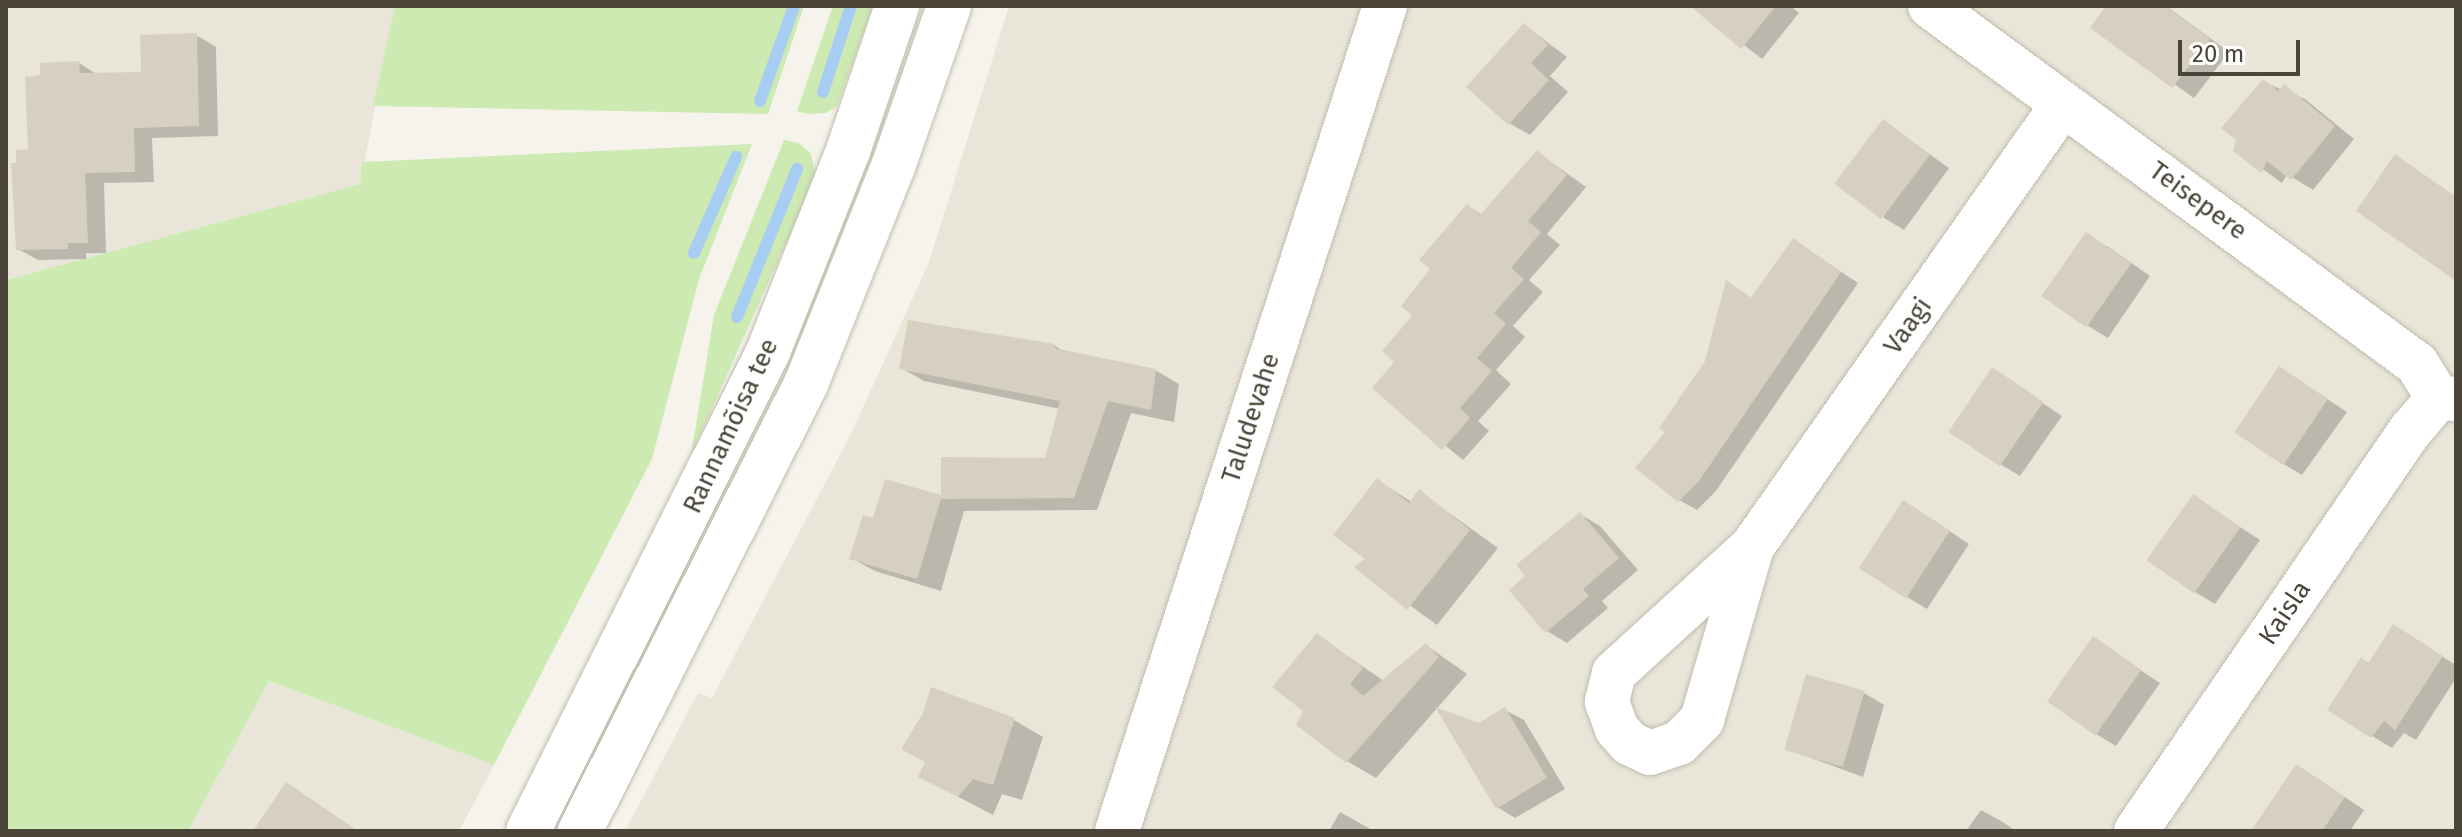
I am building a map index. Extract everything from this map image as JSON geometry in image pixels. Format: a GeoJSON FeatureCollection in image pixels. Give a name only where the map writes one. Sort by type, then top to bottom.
{"type":"FeatureCollection","features":[{"type":"Feature","properties":{"kind":"street","name":"Rannamõisa tee"},"geometry":{"type":"LineString","coordinates":[[528,831],[621,653],[768,352],[848,151],[897,6]]}},
{"type":"Feature","properties":{"kind":"street","name":"Rannamõisa tee"},"geometry":{"type":"LineString","coordinates":[[580,831],[806,384],[893,167],[949,6]]}},
{"type":"Feature","properties":{"kind":"street","name":"Taludevahe"},"geometry":{"type":"LineString","coordinates":[[1117,831],[1385,6]]}},
{"type":"Feature","properties":{"kind":"street","name":"Teisepere"},"geometry":{"type":"LineString","coordinates":[[1930,6],[2417,364],[2447,398]]}},
{"type":"Feature","properties":{"kind":"street","name":"Vaagi"},"geometry":{"type":"LineString","coordinates":[[1752,547],[2063,104]]}},
{"type":"Feature","properties":{"kind":"street","name":"Kaisla"},"geometry":{"type":"LineString","coordinates":[[2136,831],[2411,430],[2447,398]]}},
{"type":"Feature","properties":{"kind":"shaded area"},"geometry":{"type":"Polygon","coordinates":[[[6,6],[395,6],[360,184],[6,280],[6,6]]]}},
{"type":"Feature","properties":{"kind":"shaded area"},"geometry":{"type":"Polygon","coordinates":[[[1009,6],[2456,6],[2456,831],[625,831],[698,693],[712,698],[851,434],[929,262],[1009,6]]]}},
{"type":"Feature","properties":{"kind":"shaded area"},"geometry":{"type":"Polygon","coordinates":[[[268,681],[494,765],[459,831],[188,831],[268,681]]]}},
{"type":"Feature","properties":{"kind":"green space"},"geometry":{"type":"Polygon","coordinates":[[[395,6],[804,6],[768,114],[373,106],[395,6]]]}},
{"type":"Feature","properties":{"kind":"green space"},"geometry":{"type":"Polygon","coordinates":[[[833,6],[873,6],[837,106],[826,113],[797,111],[833,6]]]}},
{"type":"Feature","properties":{"kind":"green space"},"geometry":{"type":"Polygon","coordinates":[[[784,140],[799,143],[811,154],[816,176],[691,455],[714,315],[784,140]]]}},
{"type":"Feature","properties":{"kind":"green space"},"geometry":{"type":"Polygon","coordinates":[[[752,144],[699,279],[652,459],[494,765],[269,681],[188,831],[6,831],[6,280],[360,184],[362,162],[752,144]]]}},
{"type":"Feature","properties":{"kind":"building"},"geometry":{"type":"Polygon","coordinates":[[[1690,6],[1776,6],[1741,49],[1690,6]]]}},
{"type":"Feature","properties":{"kind":"building"},"geometry":{"type":"Polygon","coordinates":[[[2106,6],[2165,6],[2210,39],[2172,88],[2090,28],[2106,6]]]}},
{"type":"Feature","properties":{"kind":"building"},"geometry":{"type":"Polygon","coordinates":[[[1524,23],[1548,45],[1531,63],[1549,80],[1508,125],[1466,87],[1524,23]]]}},
{"type":"Feature","properties":{"kind":"building"},"geometry":{"type":"Polygon","coordinates":[[[197,33],[199,126],[134,128],[135,172],[85,173],[88,243],[68,243],[68,249],[16,250],[11,163],[16,163],[16,150],[28,149],[25,77],[40,75],[40,63],[79,61],[80,73],[141,72],[140,35],[197,33]]]}},
{"type":"Feature","properties":{"kind":"building"},"geometry":{"type":"Polygon","coordinates":[[[2263,79],[2278,91],[2284,84],[2335,126],[2291,180],[2267,161],[2261,173],[2233,151],[2236,140],[2221,128],[2263,79]]]}},
{"type":"Feature","properties":{"kind":"building"},"geometry":{"type":"Polygon","coordinates":[[[1883,119],[1930,155],[1881,219],[1834,184],[1883,119]]]}},
{"type":"Feature","properties":{"kind":"building"},"geometry":{"type":"Polygon","coordinates":[[[1537,150],[1567,175],[1528,221],[1541,232],[1511,268],[1524,279],[1494,313],[1506,324],[1477,358],[1492,371],[1460,408],[1470,418],[1442,450],[1372,388],[1394,362],[1382,351],[1412,316],[1401,306],[1430,269],[1419,260],[1467,204],[1480,215],[1537,150]]]}},
{"type":"Feature","properties":{"kind":"building"},"geometry":{"type":"Polygon","coordinates":[[[2395,154],[2456,197],[2456,281],[2356,211],[2395,154]]]}},
{"type":"Feature","properties":{"kind":"building"},"geometry":{"type":"Polygon","coordinates":[[[2086,232],[2131,264],[2086,327],[2041,296],[2086,232]]]}},
{"type":"Feature","properties":{"kind":"building"},"geometry":{"type":"Polygon","coordinates":[[[1793,238],[1841,272],[1699,481],[1678,502],[1635,468],[1665,432],[1659,428],[1705,361],[1726,280],[1751,298],[1793,238]]]}},
{"type":"Feature","properties":{"kind":"building"},"geometry":{"type":"Polygon","coordinates":[[[908,320],[1055,344],[1054,348],[1156,369],[1151,410],[1108,401],[1074,498],[941,499],[917,579],[849,559],[863,515],[873,518],[885,479],[941,495],[941,457],[1045,458],[1060,401],[899,369],[908,320]]]}},
{"type":"Feature","properties":{"kind":"building"},"geometry":{"type":"Polygon","coordinates":[[[2279,366],[2328,399],[2283,465],[2234,432],[2279,366]]]}},
{"type":"Feature","properties":{"kind":"building"},"geometry":{"type":"Polygon","coordinates":[[[1992,367],[2043,402],[2000,466],[1948,432],[1992,367]]]}},
{"type":"Feature","properties":{"kind":"building"},"geometry":{"type":"Polygon","coordinates":[[[1377,478],[1409,503],[1419,489],[1470,530],[1407,610],[1354,567],[1365,559],[1333,535],[1377,478]]]}},
{"type":"Feature","properties":{"kind":"building"},"geometry":{"type":"Polygon","coordinates":[[[2193,494],[2241,527],[2194,594],[2147,560],[2193,494]]]}},
{"type":"Feature","properties":{"kind":"building"},"geometry":{"type":"Polygon","coordinates":[[[1903,500],[1950,530],[1906,598],[1859,568],[1903,500]]]}},
{"type":"Feature","properties":{"kind":"building"},"geometry":{"type":"Polygon","coordinates":[[[1580,512],[1619,558],[1583,589],[1589,596],[1545,633],[1509,590],[1525,576],[1516,565],[1580,512]]]}},
{"type":"Feature","properties":{"kind":"building"},"geometry":{"type":"Polygon","coordinates":[[[2393,624],[2443,656],[2395,730],[2384,721],[2371,738],[2327,710],[2361,657],[2368,664],[2393,624]]]}},
{"type":"Feature","properties":{"kind":"building"},"geometry":{"type":"Polygon","coordinates":[[[1317,633],[1363,668],[1350,684],[1363,696],[1426,643],[1439,657],[1346,763],[1296,725],[1303,711],[1272,687],[1317,633]]]}},
{"type":"Feature","properties":{"kind":"building"},"geometry":{"type":"Polygon","coordinates":[[[2093,636],[2141,670],[2095,735],[2047,702],[2093,636]]]}},
{"type":"Feature","properties":{"kind":"building"},"geometry":{"type":"Polygon","coordinates":[[[1806,674],[1865,691],[1843,767],[1784,750],[1806,674]]]}},
{"type":"Feature","properties":{"kind":"building"},"geometry":{"type":"Polygon","coordinates":[[[931,687],[1015,718],[993,785],[973,779],[958,797],[918,777],[925,762],[901,749],[923,713],[931,687]]]}},
{"type":"Feature","properties":{"kind":"building"},"geometry":{"type":"Polygon","coordinates":[[[1435,707],[1479,723],[1505,707],[1547,778],[1496,809],[1435,707]]]}},
{"type":"Feature","properties":{"kind":"building"},"geometry":{"type":"Polygon","coordinates":[[[2296,764],[2345,797],[2322,831],[2251,831],[2296,764]]]}},
{"type":"Feature","properties":{"kind":"building"},"geometry":{"type":"Polygon","coordinates":[[[286,782],[358,831],[253,831],[286,782]]]}},
{"type":"Feature","properties":{"kind":"waterway"},"geometry":{"type":"LineString","coordinates":[[760,101],[794,6]]}},
{"type":"Feature","properties":{"kind":"waterway"},"geometry":{"type":"LineString","coordinates":[[823,92],[851,6]]}},
{"type":"Feature","properties":{"kind":"waterway"},"geometry":{"type":"LineString","coordinates":[[694,253],[736,157]]}},
{"type":"Feature","properties":{"kind":"waterway"},"geometry":{"type":"LineString","coordinates":[[737,317],[797,169]]}}]}
